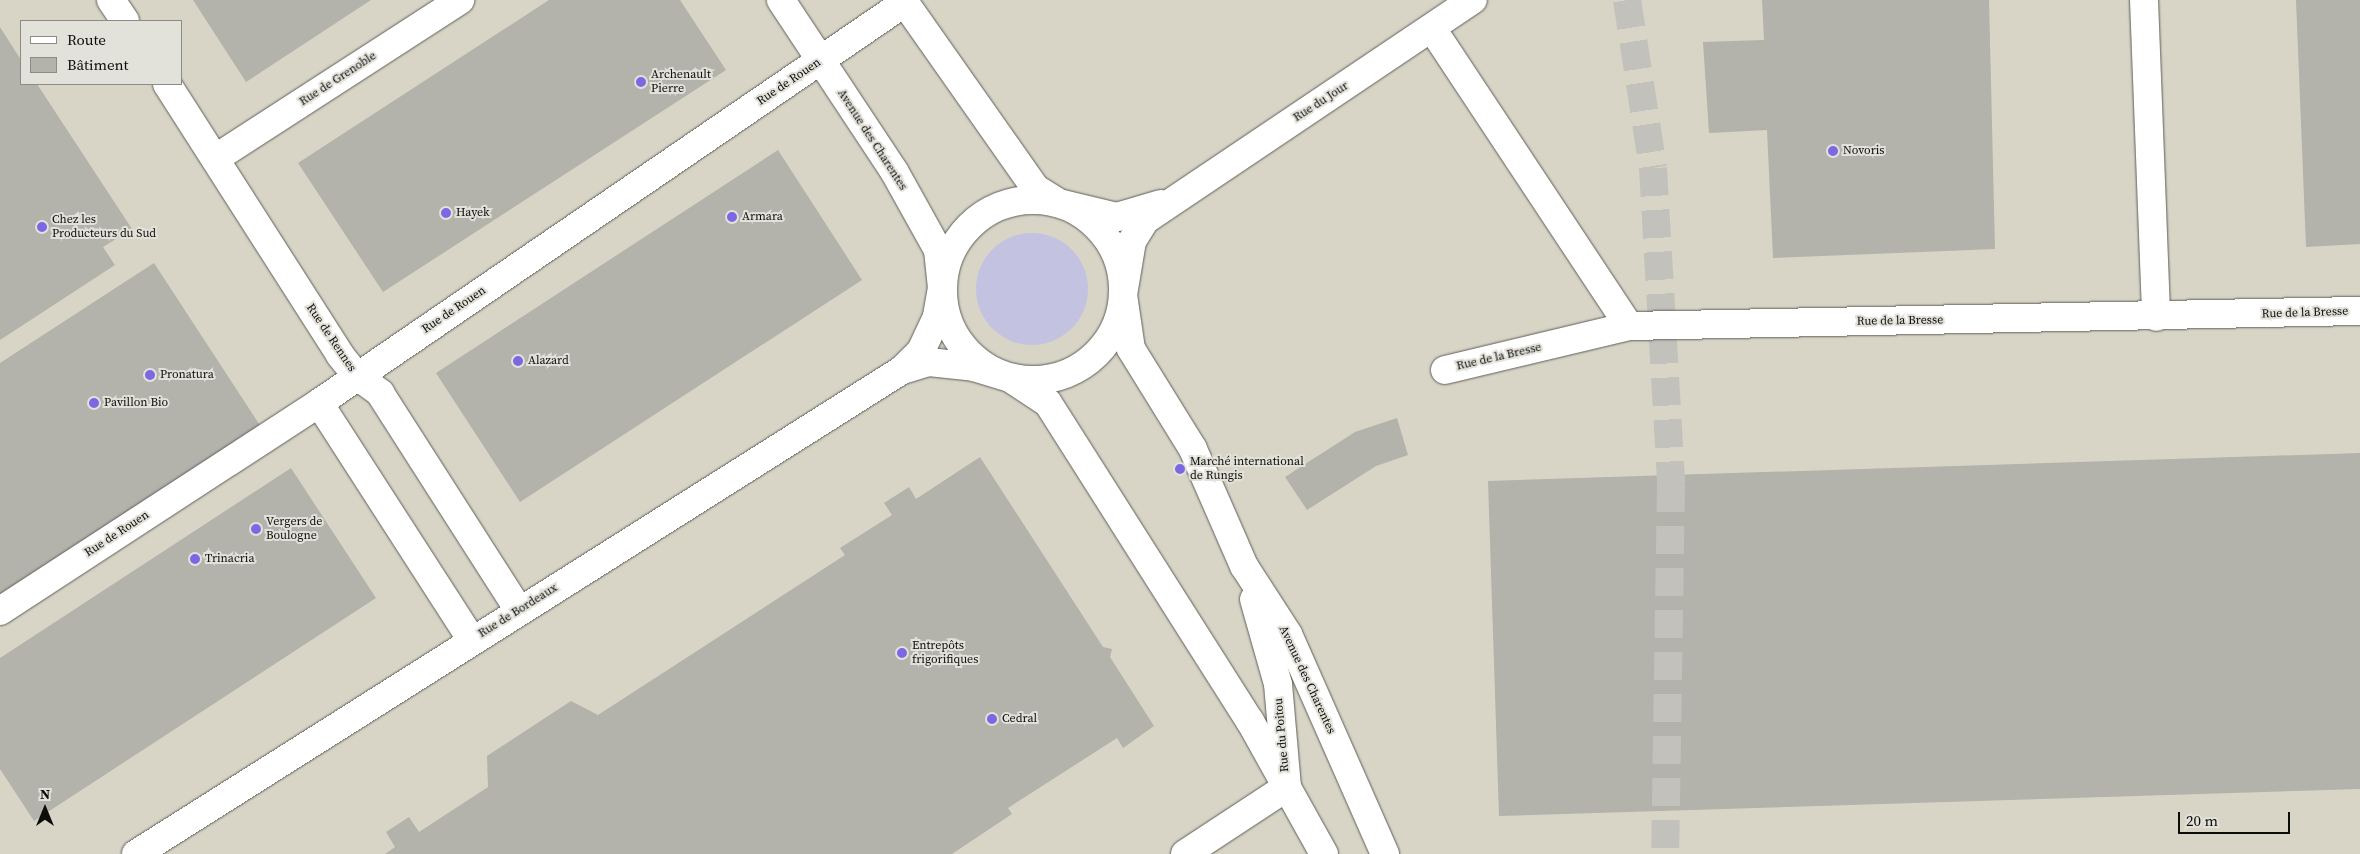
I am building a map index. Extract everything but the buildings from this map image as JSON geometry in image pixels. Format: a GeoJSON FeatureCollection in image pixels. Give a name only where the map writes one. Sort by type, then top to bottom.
{"type":"FeatureCollection","features":[{"type":"Feature","properties":{"kind":"street"},"geometry":{"type":"LineString","coordinates":[[111,0],[124,20]]}},
{"type":"Feature","properties":{"kind":"street","name":"Rue de Grenoble"},"geometry":{"type":"LineString","coordinates":[[216,158],[460,0]]}},
{"type":"Feature","properties":{"kind":"street","name":"Avenue des Charentes"},"geometry":{"type":"LineString","coordinates":[[781,0],[929,232],[938,250],[942,288]]}},
{"type":"Feature","properties":{"kind":"street"},"geometry":{"type":"LineString","coordinates":[[2144,0],[2156,317]]}},
{"type":"Feature","properties":{"kind":"street"},"geometry":{"type":"LineString","coordinates":[[903,1],[1018,169],[1059,203],[1086,217],[1107,238],[1120,265],[1123,295]]}},
{"type":"Feature","properties":{"kind":"street","name":"Rue de Rouen"},"geometry":{"type":"LineString","coordinates":[[0,611],[320,403],[819,61],[903,1]]}},
{"type":"Feature","properties":{"kind":"street","name":"Rue du Jour"},"geometry":{"type":"LineString","coordinates":[[1010,378],[1045,379],[1086,363],[1106,344],[1118,321],[1132,241],[1145,220],[1167,202],[1433,30],[1468,2]]}},
{"type":"Feature","properties":{"kind":"street"},"geometry":{"type":"LineString","coordinates":[[1433,30],[1629,326]]}},
{"type":"Feature","properties":{"kind":"street","name":"Rue de Rennes"},"geometry":{"type":"LineString","coordinates":[[168,85],[357,376],[380,393],[519,610]]}},
{"type":"Feature","properties":{"kind":"street"},"geometry":{"type":"LineString","coordinates":[[1059,203],[1031,199],[1004,204],[979,217],[959,236],[946,261],[942,288],[946,318],[960,344],[982,365],[1010,378],[1048,404],[1287,786],[1324,854]]}},
{"type":"Feature","properties":{"kind":"street","name":"Rue du Jour"},"geometry":{"type":"LineString","coordinates":[[1059,203],[1118,217],[1167,202]]}},
{"type":"Feature","properties":{"kind":"street","name":"Rue de Bordeaux"},"geometry":{"type":"LineString","coordinates":[[902,370],[931,333],[942,288]]}},
{"type":"Feature","properties":{"kind":"street","name":"Avenue des Charentes"},"geometry":{"type":"LineString","coordinates":[[1123,295],[1131,349],[1193,449],[1244,566],[1288,634],[1385,854]]}},
{"type":"Feature","properties":{"kind":"street","name":"Rue de la Bresse"},"geometry":{"type":"LineString","coordinates":[[1445,370],[1629,326],[2156,317],[2360,311]]}},
{"type":"Feature","properties":{"kind":"street","name":"Rue de Bordeaux"},"geometry":{"type":"LineString","coordinates":[[136,854],[519,610],[902,370],[929,362],[951,363],[1010,378]]}},
{"type":"Feature","properties":{"kind":"street"},"geometry":{"type":"LineString","coordinates":[[320,403],[472,640]]}},
{"type":"Feature","properties":{"kind":"street","name":"Rue du Poitou"},"geometry":{"type":"LineString","coordinates":[[1185,854],[1287,786],[1278,684],[1244,566]]}},
{"type":"Feature","properties":{"kind":"shaded area","name":"Marché international de Rungis"},"geometry":{"type":"Polygon","coordinates":[[[0,0],[2360,0],[2360,854],[0,854],[0,0]]]}},
{"type":"Feature","properties":{"kind":"shaded area"},"geometry":{"type":"Polygon","coordinates":[[[1032,233],[1053,237],[1072,249],[1084,268],[1088,289],[1084,310],[1072,329],[1053,341],[1032,345],[1011,341],[992,329],[980,310],[976,289],[980,268],[992,249],[1011,237],[1032,233]]]}},
{"type":"Feature","properties":{"kind":"tunnel"},"geometry":{"type":"LineString","coordinates":[[1627,0],[1653,168],[1671,484],[1665,854]]}},
{"type":"Feature","properties":{"kind":"place","name":"Archenault Pierre"},"geometry":{"type":"Point","coordinates":[641,82]}},
{"type":"Feature","properties":{"kind":"place","name":"Novoris"},"geometry":{"type":"Point","coordinates":[1833,151]}},
{"type":"Feature","properties":{"kind":"place","name":"Hayek"},"geometry":{"type":"Point","coordinates":[446,213]}},
{"type":"Feature","properties":{"kind":"place","name":"Armara"},"geometry":{"type":"Point","coordinates":[732,217]}},
{"type":"Feature","properties":{"kind":"place","name":"Chez les Producteurs du Sud"},"geometry":{"type":"Point","coordinates":[42,227]}},
{"type":"Feature","properties":{"kind":"place","name":"Alazard"},"geometry":{"type":"Point","coordinates":[518,361]}},
{"type":"Feature","properties":{"kind":"place","name":"Pronatura"},"geometry":{"type":"Point","coordinates":[150,375]}},
{"type":"Feature","properties":{"kind":"place","name":"Pavillon Bio"},"geometry":{"type":"Point","coordinates":[94,403]}},
{"type":"Feature","properties":{"kind":"place","name":"Marché international de Rungis"},"geometry":{"type":"Point","coordinates":[1180,469]}},
{"type":"Feature","properties":{"kind":"place","name":"Vergers de Boulogne"},"geometry":{"type":"Point","coordinates":[256,529]}},
{"type":"Feature","properties":{"kind":"place","name":"Trinacria"},"geometry":{"type":"Point","coordinates":[195,559]}},
{"type":"Feature","properties":{"kind":"place","name":"Entrepôts frigorifiques"},"geometry":{"type":"Point","coordinates":[902,653]}},
{"type":"Feature","properties":{"kind":"place","name":"Cedral"},"geometry":{"type":"Point","coordinates":[992,719]}}]}
